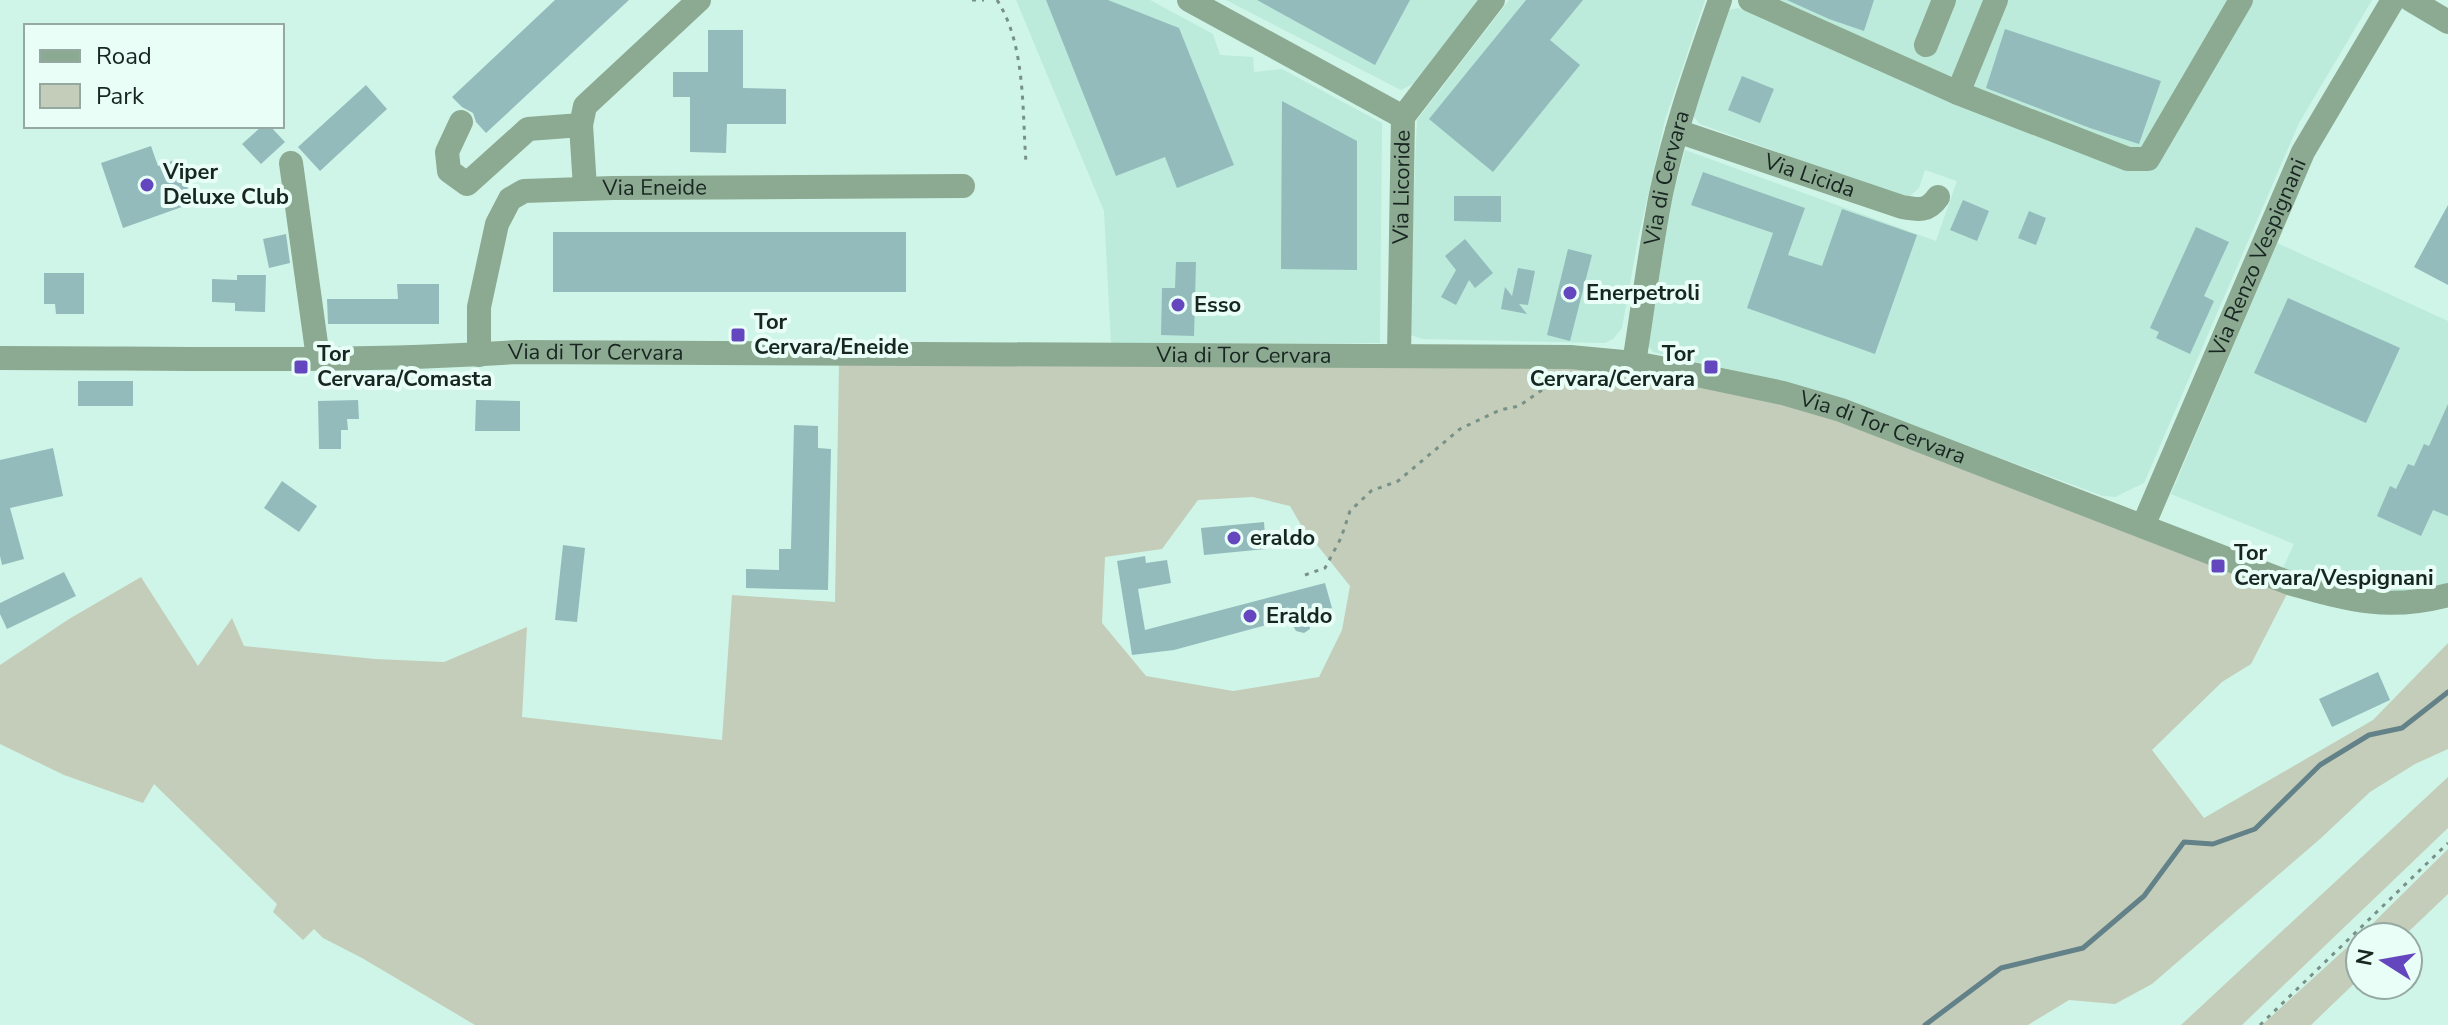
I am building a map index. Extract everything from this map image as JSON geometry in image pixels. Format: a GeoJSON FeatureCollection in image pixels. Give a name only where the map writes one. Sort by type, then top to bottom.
{"type":"FeatureCollection","features":[{"type":"Feature","properties":{"kind":"street"},"geometry":{"type":"LineString","coordinates":[[585,188],[581,125],[585,106],[699,0]]}},
{"type":"Feature","properties":{"kind":"street"},"geometry":{"type":"LineString","coordinates":[[1189,0],[1403,117]]}},
{"type":"Feature","properties":{"kind":"street","name":"Via Licoride"},"geometry":{"type":"LineString","coordinates":[[1399,355],[1403,117],[1493,0]]}},
{"type":"Feature","properties":{"kind":"street","name":"Via di Cervara"},"geometry":{"type":"LineString","coordinates":[[1634,363],[1661,194],[1677,131],[1720,0]]}},
{"type":"Feature","properties":{"kind":"street"},"geometry":{"type":"LineString","coordinates":[[1926,45],[1944,0]]}},
{"type":"Feature","properties":{"kind":"street"},"geometry":{"type":"LineString","coordinates":[[1958,93],[1996,0]]}},
{"type":"Feature","properties":{"kind":"street"},"geometry":{"type":"LineString","coordinates":[[1765,3],[1958,93],[2128,159],[2148,159],[2241,0]]}},
{"type":"Feature","properties":{"kind":"street","name":"Via Renzo Vespignani"},"geometry":{"type":"LineString","coordinates":[[2143,526],[2303,152],[2393,0]]}},
{"type":"Feature","properties":{"kind":"street"},"geometry":{"type":"LineString","coordinates":[[2411,0],[2448,22]]}},
{"type":"Feature","properties":{"kind":"street"},"geometry":{"type":"LineString","coordinates":[[461,122],[447,152],[449,171],[467,184],[528,129],[581,125]]}},
{"type":"Feature","properties":{"kind":"street","name":"Via Licida"},"geometry":{"type":"LineString","coordinates":[[1677,131],[1902,207],[1921,210],[1932,206],[1938,197]]}},
{"type":"Feature","properties":{"kind":"street"},"geometry":{"type":"LineString","coordinates":[[291,163],[318,358]]}},
{"type":"Feature","properties":{"kind":"street","name":"Via Eneide"},"geometry":{"type":"LineString","coordinates":[[479,355],[481,290],[497,224],[502,209],[510,199],[524,191],[963,186]]}},
{"type":"Feature","properties":{"kind":"street","name":"Via di Tor Cervara"},"geometry":{"type":"LineString","coordinates":[[0,358],[318,358],[564,352],[1399,355],[1545,357],[1634,363],[1763,388],[1841,410],[2292,584],[2349,600],[2384,604],[2448,595]]}},
{"type":"Feature","properties":{"kind":"path"},"geometry":{"type":"LineString","coordinates":[[972,0],[984,0]]}},
{"type":"Feature","properties":{"kind":"path"},"geometry":{"type":"LineString","coordinates":[[997,0],[1014,36],[1018,56],[1026,162]]}},
{"type":"Feature","properties":{"kind":"path"},"geometry":{"type":"LineString","coordinates":[[1305,575],[1325,568],[1341,538],[1350,511],[1371,491],[1398,481],[1460,429],[1500,410],[1519,406],[1542,390],[1545,357]]}},
{"type":"Feature","properties":{"kind":"path"},"geometry":{"type":"LineString","coordinates":[[2260,1025],[2448,843]]}},
{"type":"Feature","properties":{"kind":"shaded area"},"geometry":{"type":"Polygon","coordinates":[[[1016,0],[1150,0],[1213,34],[1220,55],[1253,57],[1254,72],[1282,69],[1382,123],[1380,343],[1111,343],[1104,211],[1016,0]]]}},
{"type":"Feature","properties":{"kind":"shaded area"},"geometry":{"type":"Polygon","coordinates":[[[1226,0],[1479,0],[1415,83],[1401,90],[1226,0]]]}},
{"type":"Feature","properties":{"kind":"shaded area"},"geometry":{"type":"Polygon","coordinates":[[[1509,0],[1705,0],[1665,120],[1622,328],[1605,343],[1422,339],[1408,334],[1417,120],[1509,0]]]}},
{"type":"Feature","properties":{"kind":"shaded area"},"geometry":{"type":"Polygon","coordinates":[[[1772,0],[2372,0],[2299,123],[2144,483],[2115,497],[2103,496],[1872,411],[1780,381],[1653,352],[1648,345],[1672,199],[1685,150],[1936,241],[1957,181],[1925,170],[1919,188],[1910,196],[1895,194],[1700,124],[1691,114],[1729,10],[1738,8],[1767,21],[1772,0]]]}},
{"type":"Feature","properties":{"kind":"shaded area"},"geometry":{"type":"Polygon","coordinates":[[[2277,243],[2448,321],[2448,583],[2437,589],[2370,595],[2281,572],[2294,544],[2171,494],[2277,243]]]}},
{"type":"Feature","properties":{"kind":"green space"},"geometry":{"type":"Polygon","coordinates":[[[839,364],[1515,364],[1630,374],[1755,395],[1855,425],[2289,590],[2251,664],[2222,682],[2152,750],[2204,818],[2373,720],[2448,643],[2448,749],[2415,764],[2370,792],[2152,984],[2115,1004],[2069,1000],[2028,1025],[475,1025],[323,938],[314,929],[303,940],[273,912],[277,904],[154,784],[143,803],[64,775],[0,744],[0,665],[69,619],[141,577],[198,666],[232,618],[244,646],[375,659],[444,662],[527,627],[522,717],[722,740],[732,595],[835,602],[839,364]],[[1253,497],[1198,500],[1162,549],[1105,557],[1102,623],[1146,676],[1233,691],[1319,677],[1342,630],[1350,586],[1301,525],[1290,506],[1253,497]]]}},
{"type":"Feature","properties":{"kind":"green space"},"geometry":{"type":"Polygon","coordinates":[[[2448,777],[2448,828],[2351,921],[2344,921],[2344,927],[2242,1025],[2181,1025],[2448,777]]]}},
{"type":"Feature","properties":{"kind":"green space"},"geometry":{"type":"Polygon","coordinates":[[[2448,849],[2448,894],[2420,921],[2375,921],[2448,849]]]}},
{"type":"Feature","properties":{"kind":"green space"},"geometry":{"type":"Polygon","coordinates":[[[2344,950],[2344,993],[2311,1025],[2262,1025],[2344,950]]]}},
{"type":"Feature","properties":{"kind":"building"},"geometry":{"type":"Polygon","coordinates":[[[555,0],[629,0],[486,133],[473,113],[452,97],[555,0]]]}},
{"type":"Feature","properties":{"kind":"building"},"geometry":{"type":"Polygon","coordinates":[[[1046,0],[1108,0],[1179,28],[1234,165],[1177,188],[1165,157],[1116,176],[1046,0]]]}},
{"type":"Feature","properties":{"kind":"building"},"geometry":{"type":"Polygon","coordinates":[[[1257,0],[1410,0],[1375,65],[1257,0]]]}},
{"type":"Feature","properties":{"kind":"building"},"geometry":{"type":"Polygon","coordinates":[[[1526,0],[1583,0],[1550,40],[1580,65],[1493,172],[1429,119],[1526,0]]]}},
{"type":"Feature","properties":{"kind":"building"},"geometry":{"type":"Polygon","coordinates":[[[1787,0],[1874,0],[1864,31],[1787,0]]]}},
{"type":"Feature","properties":{"kind":"building"},"geometry":{"type":"Polygon","coordinates":[[[2005,29],[2161,81],[2139,144],[1986,88],[2005,29]]]}},
{"type":"Feature","properties":{"kind":"building"},"geometry":{"type":"Polygon","coordinates":[[[708,30],[743,30],[743,88],[786,89],[786,124],[727,124],[726,153],[690,152],[690,97],[673,97],[673,72],[708,72],[708,30]]]}},
{"type":"Feature","properties":{"kind":"building"},"geometry":{"type":"Polygon","coordinates":[[[1742,76],[1774,89],[1760,123],[1728,110],[1742,76]]]}},
{"type":"Feature","properties":{"kind":"building"},"geometry":{"type":"Polygon","coordinates":[[[366,85],[387,109],[320,171],[298,147],[366,85]]]}},
{"type":"Feature","properties":{"kind":"building"},"geometry":{"type":"Polygon","coordinates":[[[1282,101],[1357,141],[1357,270],[1281,269],[1282,101]]]}},
{"type":"Feature","properties":{"kind":"building"},"geometry":{"type":"Polygon","coordinates":[[[260,128],[272,128],[285,142],[261,164],[242,144],[260,128]]]}},
{"type":"Feature","properties":{"kind":"building","name":"Viper Deluxe Club"},"geometry":{"type":"Polygon","coordinates":[[[151,146],[158,166],[177,159],[193,203],[123,228],[101,163],[151,146]]]}},
{"type":"Feature","properties":{"kind":"building"},"geometry":{"type":"Polygon","coordinates":[[[1703,172],[1805,208],[1788,255],[1822,266],[1842,209],[1917,235],[1875,354],[1747,308],[1773,233],[1691,205],[1703,172]]]}},
{"type":"Feature","properties":{"kind":"building"},"geometry":{"type":"Polygon","coordinates":[[[1454,196],[1501,196],[1501,222],[1454,221],[1454,196]]]}},
{"type":"Feature","properties":{"kind":"building"},"geometry":{"type":"Polygon","coordinates":[[[1963,200],[1989,211],[1977,241],[1950,230],[1963,200]]]}},
{"type":"Feature","properties":{"kind":"building"},"geometry":{"type":"Polygon","coordinates":[[[2448,205],[2448,285],[2414,267],[2448,205]]]}},
{"type":"Feature","properties":{"kind":"building"},"geometry":{"type":"Polygon","coordinates":[[[2029,211],[2046,218],[2036,245],[2018,238],[2029,211]]]}},
{"type":"Feature","properties":{"kind":"building"},"geometry":{"type":"Polygon","coordinates":[[[2196,227],[2229,242],[2204,296],[2214,301],[2190,354],[2156,338],[2159,332],[2150,328],[2196,227]]]}},
{"type":"Feature","properties":{"kind":"building"},"geometry":{"type":"Polygon","coordinates":[[[553,232],[906,232],[906,292],[553,292],[553,232]]]}},
{"type":"Feature","properties":{"kind":"building"},"geometry":{"type":"Polygon","coordinates":[[[286,234],[290,263],[269,268],[263,239],[286,234]]]}},
{"type":"Feature","properties":{"kind":"building"},"geometry":{"type":"Polygon","coordinates":[[[1465,239],[1493,273],[1475,288],[1469,280],[1456,305],[1441,297],[1456,270],[1445,256],[1465,239]]]}},
{"type":"Feature","properties":{"kind":"building"},"geometry":{"type":"Polygon","coordinates":[[[1568,249],[1592,255],[1570,341],[1547,335],[1568,249]]]}},
{"type":"Feature","properties":{"kind":"building"},"geometry":{"type":"Polygon","coordinates":[[[1176,262],[1196,262],[1194,336],[1161,335],[1162,288],[1175,288],[1176,262]]]}},
{"type":"Feature","properties":{"kind":"building"},"geometry":{"type":"Polygon","coordinates":[[[1518,268],[1535,271],[1528,305],[1519,304],[1527,314],[1501,309],[1505,287],[1512,296],[1518,268]]]}},
{"type":"Feature","properties":{"kind":"building"},"geometry":{"type":"Polygon","coordinates":[[[44,273],[84,273],[84,314],[56,314],[55,304],[44,304],[44,273]]]}},
{"type":"Feature","properties":{"kind":"building"},"geometry":{"type":"Polygon","coordinates":[[[237,275],[266,275],[265,312],[235,311],[235,303],[212,302],[212,279],[237,280],[237,275]]]}},
{"type":"Feature","properties":{"kind":"building"},"geometry":{"type":"Polygon","coordinates":[[[397,284],[439,284],[439,324],[328,324],[327,299],[398,299],[397,284]]]}},
{"type":"Feature","properties":{"kind":"building"},"geometry":{"type":"Polygon","coordinates":[[[2288,298],[2400,348],[2366,423],[2254,373],[2288,298]]]}},
{"type":"Feature","properties":{"kind":"building"},"geometry":{"type":"Polygon","coordinates":[[[78,381],[133,381],[133,406],[78,406],[78,381]]]}},
{"type":"Feature","properties":{"kind":"building"},"geometry":{"type":"Polygon","coordinates":[[[358,400],[359,419],[347,419],[348,430],[341,430],[341,449],[319,449],[318,401],[358,400]]]}},
{"type":"Feature","properties":{"kind":"building"},"geometry":{"type":"Polygon","coordinates":[[[476,400],[520,401],[520,431],[475,431],[476,400]]]}},
{"type":"Feature","properties":{"kind":"building"},"geometry":{"type":"Polygon","coordinates":[[[2448,404],[2448,516],[2433,510],[2421,536],[2377,516],[2390,486],[2396,489],[2408,464],[2414,466],[2424,444],[2429,446],[2448,404]]]}},
{"type":"Feature","properties":{"kind":"building"},"geometry":{"type":"Polygon","coordinates":[[[794,425],[818,426],[818,448],[831,449],[828,590],[746,588],[746,569],[779,570],[779,549],[791,549],[794,425]]]}},
{"type":"Feature","properties":{"kind":"building"},"geometry":{"type":"Polygon","coordinates":[[[53,448],[63,496],[10,508],[24,559],[2,565],[0,460],[53,448]]]}},
{"type":"Feature","properties":{"kind":"building"},"geometry":{"type":"Polygon","coordinates":[[[282,481],[317,506],[299,532],[264,508],[282,481]]]}},
{"type":"Feature","properties":{"kind":"building","name":"eraldo"},"geometry":{"type":"Polygon","coordinates":[[[1264,522],[1266,549],[1204,555],[1201,528],[1264,522]]]}},
{"type":"Feature","properties":{"kind":"building"},"geometry":{"type":"Polygon","coordinates":[[[563,545],[585,548],[577,622],[555,620],[563,545]]]}},
{"type":"Feature","properties":{"kind":"building"},"geometry":{"type":"Polygon","coordinates":[[[1145,556],[1146,563],[1167,560],[1171,583],[1138,589],[1145,630],[1325,583],[1332,608],[1309,614],[1310,629],[1304,633],[1296,631],[1289,619],[1174,650],[1132,655],[1117,561],[1145,556]]]}},
{"type":"Feature","properties":{"kind":"building"},"geometry":{"type":"Polygon","coordinates":[[[64,572],[76,596],[7,629],[0,614],[0,603],[64,572]]]}},
{"type":"Feature","properties":{"kind":"building"},"geometry":{"type":"Polygon","coordinates":[[[2378,672],[2390,700],[2332,727],[2319,699],[2378,672]]]}},
{"type":"Feature","properties":{"kind":"waterway"},"geometry":{"type":"LineString","coordinates":[[1925,1025],[2001,968],[2083,948],[2144,896],[2184,842],[2213,844],[2255,829],[2320,765],[2369,735],[2402,728],[2448,692]]}},
{"type":"Feature","properties":{"kind":"place","name":"Viper Deluxe Club"},"geometry":{"type":"Point","coordinates":[147,185]}},
{"type":"Feature","properties":{"kind":"place","name":"Enerpetroli"},"geometry":{"type":"Point","coordinates":[1570,293]}},
{"type":"Feature","properties":{"kind":"place","name":"Esso"},"geometry":{"type":"Point","coordinates":[1178,305]}},
{"type":"Feature","properties":{"kind":"place","name":"Tor Cervara/Eneide"},"geometry":{"type":"Point","coordinates":[738,335]}},
{"type":"Feature","properties":{"kind":"place","name":"Tor Cervara/Comasta"},"geometry":{"type":"Point","coordinates":[301,367]}},
{"type":"Feature","properties":{"kind":"place","name":"Tor Cervara/Cervara"},"geometry":{"type":"Point","coordinates":[1711,367]}},
{"type":"Feature","properties":{"kind":"place","name":"eraldo"},"geometry":{"type":"Point","coordinates":[1234,538]}},
{"type":"Feature","properties":{"kind":"place","name":"Tor Cervara/Vespignani"},"geometry":{"type":"Point","coordinates":[2218,566]}},
{"type":"Feature","properties":{"kind":"place","name":"Eraldo"},"geometry":{"type":"Point","coordinates":[1250,616]}}]}
